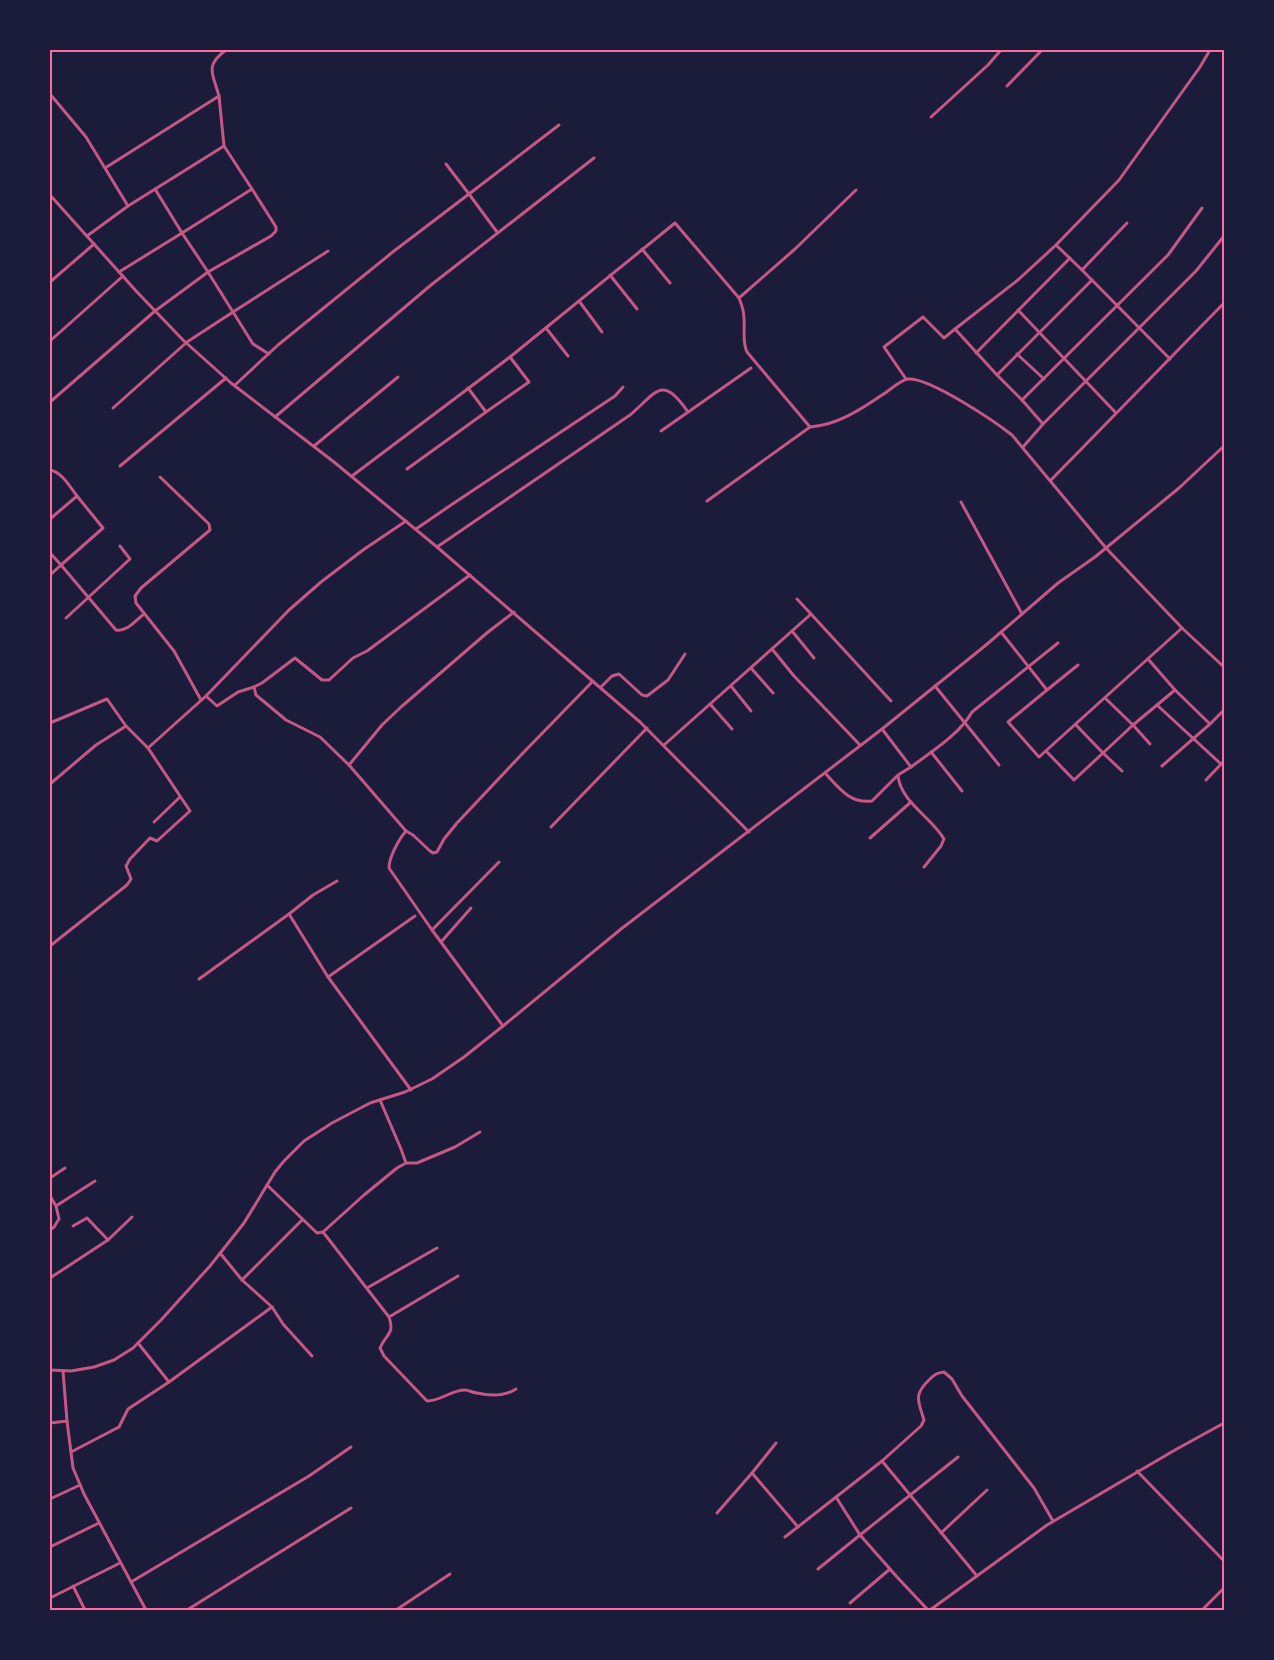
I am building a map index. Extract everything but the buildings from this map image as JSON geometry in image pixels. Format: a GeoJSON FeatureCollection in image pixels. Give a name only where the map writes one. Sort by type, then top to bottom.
{"type":"FeatureCollection","features":[{"type":"Feature","properties":{"kind":"street"},"geometry":{"type":"LineString","coordinates":[[50,402],[155,310],[208,272],[274,234],[276,227],[224,146],[219,96],[212,64],[216,57],[226,50]]}},
{"type":"Feature","properties":{"kind":"street"},"geometry":{"type":"LineString","coordinates":[[932,117],[988,65],[1001,50]]}},
{"type":"Feature","properties":{"kind":"street"},"geometry":{"type":"LineString","coordinates":[[1007,86],[1042,50]]}},
{"type":"Feature","properties":{"kind":"street"},"geometry":{"type":"LineString","coordinates":[[906,379],[884,347],[923,317],[944,338],[1018,279],[1056,245],[1119,180],[1210,50]]}},
{"type":"Feature","properties":{"kind":"street"},"geometry":{"type":"LineString","coordinates":[[50,94],[86,137],[128,206]]}},
{"type":"Feature","properties":{"kind":"street"},"geometry":{"type":"LineString","coordinates":[[105,168],[219,96]]}},
{"type":"Feature","properties":{"kind":"street"},"geometry":{"type":"LineString","coordinates":[[235,385],[269,354],[394,251],[559,125]]}},
{"type":"Feature","properties":{"kind":"street"},"geometry":{"type":"LineString","coordinates":[[87,236],[155,188],[224,146]]}},
{"type":"Feature","properties":{"kind":"street"},"geometry":{"type":"LineString","coordinates":[[275,416],[348,353],[497,232],[594,158]]}},
{"type":"Feature","properties":{"kind":"street"},"geometry":{"type":"LineString","coordinates":[[446,164],[497,232]]}},
{"type":"Feature","properties":{"kind":"street"},"geometry":{"type":"LineString","coordinates":[[155,188],[253,344],[269,354]]}},
{"type":"Feature","properties":{"kind":"street"},"geometry":{"type":"LineString","coordinates":[[119,272],[252,189]]}},
{"type":"Feature","properties":{"kind":"street"},"geometry":{"type":"LineString","coordinates":[[739,298],[856,190]]}},
{"type":"Feature","properties":{"kind":"street"},"geometry":{"type":"LineString","coordinates":[[50,195],[119,272],[186,342],[226,378],[352,476],[514,612],[647,728],[749,832]]}},
{"type":"Feature","properties":{"kind":"street"},"geometry":{"type":"LineString","coordinates":[[1022,400],[1168,256],[1202,208]]}},
{"type":"Feature","properties":{"kind":"street"},"geometry":{"type":"LineString","coordinates":[[352,476],[510,357],[675,223],[739,298],[744,320],[743,344],[747,352],[810,427]]}},
{"type":"Feature","properties":{"kind":"street"},"geometry":{"type":"LineString","coordinates":[[1082,270],[1127,223]]}},
{"type":"Feature","properties":{"kind":"street"},"geometry":{"type":"LineString","coordinates":[[1023,447],[1043,424],[1196,271],[1224,236]]}},
{"type":"Feature","properties":{"kind":"street"},"geometry":{"type":"LineString","coordinates":[[50,281],[94,244]]}},
{"type":"Feature","properties":{"kind":"street"},"geometry":{"type":"LineString","coordinates":[[1056,245],[1170,359]]}},
{"type":"Feature","properties":{"kind":"street"},"geometry":{"type":"LineString","coordinates":[[642,249],[670,283]]}},
{"type":"Feature","properties":{"kind":"street"},"geometry":{"type":"LineString","coordinates":[[113,408],[186,342],[328,251]]}},
{"type":"Feature","properties":{"kind":"street"},"geometry":{"type":"LineString","coordinates":[[976,352],[1070,258]]}},
{"type":"Feature","properties":{"kind":"street"},"geometry":{"type":"LineString","coordinates":[[50,341],[123,276]]}},
{"type":"Feature","properties":{"kind":"street"},"geometry":{"type":"LineString","coordinates":[[610,276],[637,309]]}},
{"type":"Feature","properties":{"kind":"street"},"geometry":{"type":"LineString","coordinates":[[997,375],[1092,280]]}},
{"type":"Feature","properties":{"kind":"street"},"geometry":{"type":"LineString","coordinates":[[579,301],[602,332]]}},
{"type":"Feature","properties":{"kind":"street"},"geometry":{"type":"LineString","coordinates":[[1051,480],[1224,303]]}},
{"type":"Feature","properties":{"kind":"street"},"geometry":{"type":"LineString","coordinates":[[1018,310],[1116,414]]}},
{"type":"Feature","properties":{"kind":"street"},"geometry":{"type":"LineString","coordinates":[[546,328],[568,356]]}},
{"type":"Feature","properties":{"kind":"street"},"geometry":{"type":"LineString","coordinates":[[954,329],[1043,424]]}},
{"type":"Feature","properties":{"kind":"street"},"geometry":{"type":"LineString","coordinates":[[1017,354],[1044,379]]}},
{"type":"Feature","properties":{"kind":"street"},"geometry":{"type":"LineString","coordinates":[[407,469],[529,382],[510,357]]}},
{"type":"Feature","properties":{"kind":"street"},"geometry":{"type":"LineString","coordinates":[[661,431],[751,368]]}},
{"type":"Feature","properties":{"kind":"street"},"geometry":{"type":"LineString","coordinates":[[314,446],[398,376]]}},
{"type":"Feature","properties":{"kind":"street"},"geometry":{"type":"LineString","coordinates":[[120,466],[226,378]]}},
{"type":"Feature","properties":{"kind":"street"},"geometry":{"type":"LineString","coordinates":[[707,501],[810,427],[822,426],[838,421],[868,405],[906,379],[918,380],[994,421],[1012,435],[1106,548],[1182,628],[1224,667]]}},
{"type":"Feature","properties":{"kind":"street"},"geometry":{"type":"LineString","coordinates":[[416,530],[615,396],[624,387]]}},
{"type":"Feature","properties":{"kind":"street"},"geometry":{"type":"LineString","coordinates":[[468,388],[486,412]]}},
{"type":"Feature","properties":{"kind":"street"},"geometry":{"type":"LineString","coordinates":[[437,547],[630,415],[655,392],[667,390],[672,393],[688,412]]}},
{"type":"Feature","properties":{"kind":"street"},"geometry":{"type":"LineString","coordinates":[[50,1370],[94,1367],[114,1360],[138,1343],[210,1266],[244,1223],[267,1184],[284,1161],[304,1141],[332,1123],[370,1103],[411,1090],[432,1079],[503,1026],[608,939],[882,729],[1058,583],[1106,548],[1179,488],[1224,446]]}},
{"type":"Feature","properties":{"kind":"street"},"geometry":{"type":"LineString","coordinates":[[50,470],[61,475],[103,528],[50,575]]}},
{"type":"Feature","properties":{"kind":"street"},"geometry":{"type":"LineString","coordinates":[[160,477],[209,524],[210,530],[138,591],[135,596],[136,603],[174,651],[201,700]]}},
{"type":"Feature","properties":{"kind":"street"},"geometry":{"type":"LineString","coordinates":[[50,519],[77,496]]}},
{"type":"Feature","properties":{"kind":"street"},"geometry":{"type":"LineString","coordinates":[[961,502],[1022,614]]}},
{"type":"Feature","properties":{"kind":"street"},"geometry":{"type":"LineString","coordinates":[[148,748],[206,696],[289,610],[321,582],[363,550],[406,521]]}},
{"type":"Feature","properties":{"kind":"street"},"geometry":{"type":"LineString","coordinates":[[66,618],[130,559],[120,546]]}},
{"type":"Feature","properties":{"kind":"street"},"geometry":{"type":"LineString","coordinates":[[50,553],[116,630],[125,629],[144,614]]}},
{"type":"Feature","properties":{"kind":"street"},"geometry":{"type":"LineString","coordinates":[[206,696],[217,706],[238,692],[262,683],[295,658],[322,680],[329,680],[353,658],[367,651],[470,575]]}},
{"type":"Feature","properties":{"kind":"street"},"geometry":{"type":"LineString","coordinates":[[797,600],[891,701]]}},
{"type":"Feature","properties":{"kind":"street"},"geometry":{"type":"LineString","coordinates":[[349,764],[382,725],[401,707],[514,612]]}},
{"type":"Feature","properties":{"kind":"street"},"geometry":{"type":"LineString","coordinates":[[664,745],[811,614]]}},
{"type":"Feature","properties":{"kind":"street"},"geometry":{"type":"LineString","coordinates":[[1078,665],[1008,722],[1039,758],[1182,628]]}},
{"type":"Feature","properties":{"kind":"street"},"geometry":{"type":"LineString","coordinates":[[792,631],[814,658]]}},
{"type":"Feature","properties":{"kind":"street"},"geometry":{"type":"LineString","coordinates":[[1000,632],[1047,690]]}},
{"type":"Feature","properties":{"kind":"street"},"geometry":{"type":"LineString","coordinates":[[825,773],[848,798],[865,802],[872,801],[898,775],[931,752],[966,723],[972,712],[1058,643]]}},
{"type":"Feature","properties":{"kind":"street"},"geometry":{"type":"LineString","coordinates":[[772,650],[860,746]]}},
{"type":"Feature","properties":{"kind":"street"},"geometry":{"type":"LineString","coordinates":[[600,687],[612,676],[619,674],[642,695],[647,696],[668,680],[685,654]]}},
{"type":"Feature","properties":{"kind":"street"},"geometry":{"type":"LineString","coordinates":[[1148,659],[1175,690],[1210,724]]}},
{"type":"Feature","properties":{"kind":"street"},"geometry":{"type":"LineString","coordinates":[[751,668],[773,694]]}},
{"type":"Feature","properties":{"kind":"street"},"geometry":{"type":"LineString","coordinates":[[254,686],[256,695],[286,720],[320,737],[349,764],[406,831],[433,853],[437,852],[444,839],[522,754],[593,681]]}},
{"type":"Feature","properties":{"kind":"street"},"geometry":{"type":"LineString","coordinates":[[731,686],[751,711]]}},
{"type":"Feature","properties":{"kind":"street"},"geometry":{"type":"LineString","coordinates":[[935,686],[999,765]]}},
{"type":"Feature","properties":{"kind":"street"},"geometry":{"type":"LineString","coordinates":[[1046,751],[1074,780],[1103,752],[1175,690]]}},
{"type":"Feature","properties":{"kind":"street"},"geometry":{"type":"LineString","coordinates":[[1106,698],[1150,744]]}},
{"type":"Feature","properties":{"kind":"street"},"geometry":{"type":"LineString","coordinates":[[50,723],[107,699],[126,726],[148,748],[190,811],[157,841],[150,838],[130,859],[126,866],[131,879],[127,886],[50,946]]}},
{"type":"Feature","properties":{"kind":"street"},"geometry":{"type":"LineString","coordinates":[[710,704],[732,729]]}},
{"type":"Feature","properties":{"kind":"street"},"geometry":{"type":"LineString","coordinates":[[1157,705],[1222,763],[1206,780]]}},
{"type":"Feature","properties":{"kind":"street"},"geometry":{"type":"LineString","coordinates":[[1162,766],[1224,710]]}},
{"type":"Feature","properties":{"kind":"street"},"geometry":{"type":"LineString","coordinates":[[1076,725],[1122,771]]}},
{"type":"Feature","properties":{"kind":"street"},"geometry":{"type":"LineString","coordinates":[[50,784],[96,745],[126,726]]}},
{"type":"Feature","properties":{"kind":"street"},"geometry":{"type":"LineString","coordinates":[[551,827],[647,728]]}},
{"type":"Feature","properties":{"kind":"street"},"geometry":{"type":"LineString","coordinates":[[882,729],[911,767]]}},
{"type":"Feature","properties":{"kind":"street"},"geometry":{"type":"LineString","coordinates":[[931,752],[962,791]]}},
{"type":"Feature","properties":{"kind":"street"},"geometry":{"type":"LineString","coordinates":[[898,775],[899,786],[944,839],[941,846],[924,867]]}},
{"type":"Feature","properties":{"kind":"street"},"geometry":{"type":"LineString","coordinates":[[154,822],[180,797]]}},
{"type":"Feature","properties":{"kind":"street"},"geometry":{"type":"LineString","coordinates":[[870,838],[911,802]]}},
{"type":"Feature","properties":{"kind":"street"},"geometry":{"type":"LineString","coordinates":[[406,831],[389,862],[389,868],[503,1026]]}},
{"type":"Feature","properties":{"kind":"street"},"geometry":{"type":"LineString","coordinates":[[432,930],[499,862]]}},
{"type":"Feature","properties":{"kind":"street"},"geometry":{"type":"LineString","coordinates":[[199,979],[313,895],[337,881]]}},
{"type":"Feature","properties":{"kind":"street"},"geometry":{"type":"LineString","coordinates":[[441,942],[471,908]]}},
{"type":"Feature","properties":{"kind":"street"},"geometry":{"type":"LineString","coordinates":[[289,914],[328,977],[411,1090]]}},
{"type":"Feature","properties":{"kind":"street"},"geometry":{"type":"LineString","coordinates":[[328,977],[415,916]]}},
{"type":"Feature","properties":{"kind":"street"},"geometry":{"type":"LineString","coordinates":[[380,1100],[406,1163]]}},
{"type":"Feature","properties":{"kind":"street"},"geometry":{"type":"LineString","coordinates":[[267,1184],[317,1233],[323,1232],[397,1168],[406,1163],[417,1163],[454,1147],[480,1132]]}},
{"type":"Feature","properties":{"kind":"street"},"geometry":{"type":"LineString","coordinates":[[50,1178],[65,1168]]}},
{"type":"Feature","properties":{"kind":"street"},"geometry":{"type":"LineString","coordinates":[[56,1206],[95,1181]]}},
{"type":"Feature","properties":{"kind":"street"},"geometry":{"type":"LineString","coordinates":[[50,1196],[56,1206],[59,1218],[50,1230]]}},
{"type":"Feature","properties":{"kind":"street"},"geometry":{"type":"LineString","coordinates":[[50,1278],[108,1240],[132,1217]]}},
{"type":"Feature","properties":{"kind":"street"},"geometry":{"type":"LineString","coordinates":[[73,1226],[87,1218],[108,1240]]}},
{"type":"Feature","properties":{"kind":"street"},"geometry":{"type":"LineString","coordinates":[[242,1280],[302,1220]]}},
{"type":"Feature","properties":{"kind":"street"},"geometry":{"type":"LineString","coordinates":[[323,1232],[389,1317],[392,1326],[390,1333],[380,1348],[384,1356],[427,1400],[434,1401],[466,1390],[477,1394],[509,1394],[516,1389]]}},
{"type":"Feature","properties":{"kind":"street"},"geometry":{"type":"LineString","coordinates":[[367,1288],[437,1248]]}},
{"type":"Feature","properties":{"kind":"street"},"geometry":{"type":"LineString","coordinates":[[220,1253],[242,1280],[272,1307],[283,1324],[312,1356]]}},
{"type":"Feature","properties":{"kind":"street"},"geometry":{"type":"LineString","coordinates":[[389,1317],[458,1276]]}},
{"type":"Feature","properties":{"kind":"street"},"geometry":{"type":"LineString","coordinates":[[71,1452],[119,1427],[128,1409],[169,1382],[272,1307]]}},
{"type":"Feature","properties":{"kind":"street"},"geometry":{"type":"LineString","coordinates":[[138,1343],[169,1382]]}},
{"type":"Feature","properties":{"kind":"street"},"geometry":{"type":"LineString","coordinates":[[63,1370],[73,1468],[99,1524],[146,1610]]}},
{"type":"Feature","properties":{"kind":"street"},"geometry":{"type":"LineString","coordinates":[[785,1537],[882,1461],[921,1426],[924,1420],[918,1393],[937,1373],[944,1372],[952,1379],[962,1396],[1034,1488],[1053,1521]]}},
{"type":"Feature","properties":{"kind":"street"},"geometry":{"type":"LineString","coordinates":[[50,1423],[67,1421]]}},
{"type":"Feature","properties":{"kind":"street"},"geometry":{"type":"LineString","coordinates":[[836,1498],[860,1534],[929,1610],[1053,1521],[1137,1471],[1224,1423]]}},
{"type":"Feature","properties":{"kind":"street"},"geometry":{"type":"LineString","coordinates":[[718,1513],[776,1444]]}},
{"type":"Feature","properties":{"kind":"street"},"geometry":{"type":"LineString","coordinates":[[130,1582],[309,1476],[351,1447]]}},
{"type":"Feature","properties":{"kind":"street"},"geometry":{"type":"LineString","coordinates":[[818,1569],[958,1457]]}},
{"type":"Feature","properties":{"kind":"street"},"geometry":{"type":"LineString","coordinates":[[882,1461],[977,1576]]}},
{"type":"Feature","properties":{"kind":"street"},"geometry":{"type":"LineString","coordinates":[[1137,1471],[1224,1561]]}},
{"type":"Feature","properties":{"kind":"street"},"geometry":{"type":"LineString","coordinates":[[752,1473],[798,1527]]}},
{"type":"Feature","properties":{"kind":"street"},"geometry":{"type":"LineString","coordinates":[[50,1499],[80,1485]]}},
{"type":"Feature","properties":{"kind":"street"},"geometry":{"type":"LineString","coordinates":[[941,1533],[987,1490]]}},
{"type":"Feature","properties":{"kind":"street"},"geometry":{"type":"LineString","coordinates":[[187,1610],[351,1508]]}},
{"type":"Feature","properties":{"kind":"street"},"geometry":{"type":"LineString","coordinates":[[50,1547],[99,1524]]}},
{"type":"Feature","properties":{"kind":"street"},"geometry":{"type":"LineString","coordinates":[[50,1598],[120,1563]]}},
{"type":"Feature","properties":{"kind":"street"},"geometry":{"type":"LineString","coordinates":[[850,1603],[890,1569]]}},
{"type":"Feature","properties":{"kind":"street"},"geometry":{"type":"LineString","coordinates":[[396,1610],[450,1574]]}},
{"type":"Feature","properties":{"kind":"street"},"geometry":{"type":"LineString","coordinates":[[73,1586],[85,1610]]}},
{"type":"Feature","properties":{"kind":"street"},"geometry":{"type":"LineString","coordinates":[[1202,1610],[1224,1588]]}}]}
